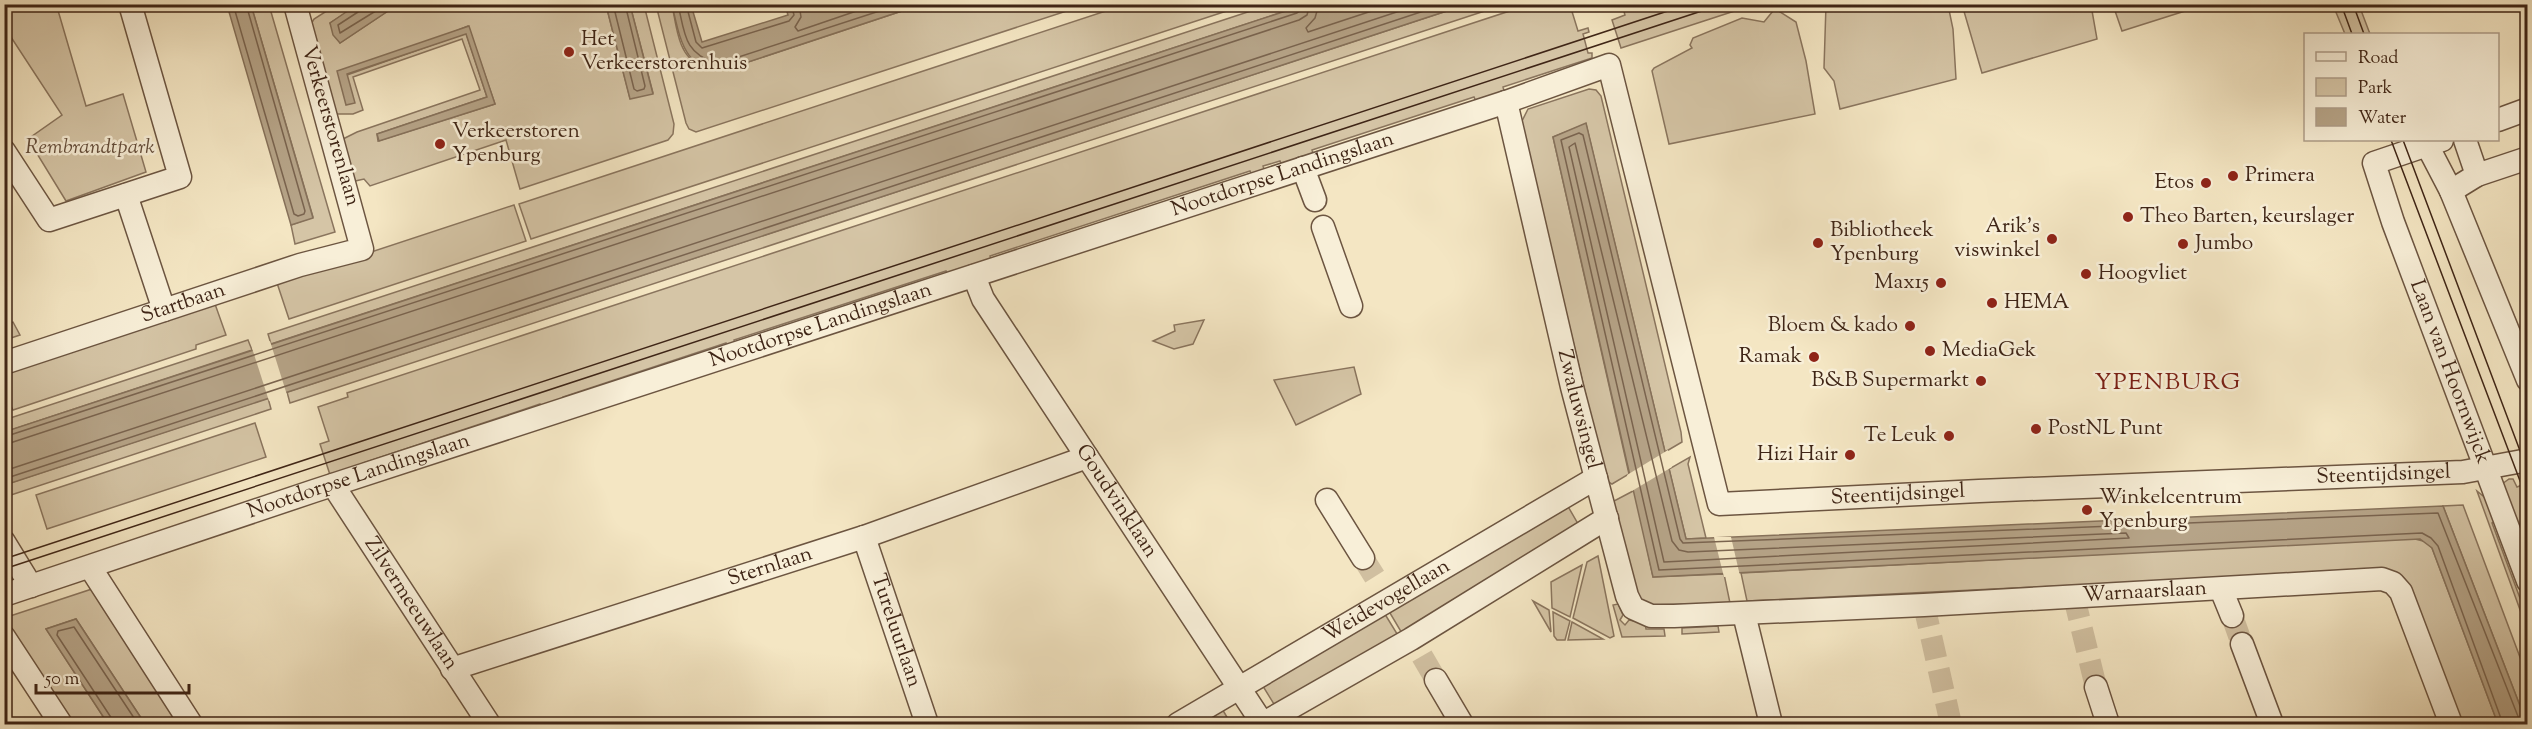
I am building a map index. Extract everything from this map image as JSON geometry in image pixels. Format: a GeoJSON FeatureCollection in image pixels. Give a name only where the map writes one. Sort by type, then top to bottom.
{"type":"FeatureCollection","features":[{"type":"Feature","properties":{"kind":"street"},"geometry":{"type":"LineString","coordinates":[[4,151],[49,220],[180,177],[130,4]]}},
{"type":"Feature","properties":{"kind":"street","name":"Verkeerstorenlaan"},"geometry":{"type":"LineString","coordinates":[[299,6],[362,249]]}},
{"type":"Feature","properties":{"kind":"street","name":"Nootdorpse Landingslaan"},"geometry":{"type":"LineString","coordinates":[[4,595],[333,485],[1506,102],[1609,65]]}},
{"type":"Feature","properties":{"kind":"street","name":"Steentijdsingel"},"geometry":{"type":"LineString","coordinates":[[1609,65],[1719,504],[2463,472],[2528,460]]}},
{"type":"Feature","properties":{"kind":"street","name":"Zwaluwsingel"},"geometry":{"type":"LineString","coordinates":[[1506,102],[1596,478],[1627,596],[1633,608],[1651,616],[1744,614]]}},
{"type":"Feature","properties":{"kind":"street"},"geometry":{"type":"LineString","coordinates":[[2499,120],[2528,110]]}},
{"type":"Feature","properties":{"kind":"street"},"geometry":{"type":"LineString","coordinates":[[2465,141],[2477,175]]}},
{"type":"Feature","properties":{"kind":"street"},"geometry":{"type":"LineString","coordinates":[[2434,142],[2451,191],[2526,375]]}},
{"type":"Feature","properties":{"kind":"street","name":"Laan van Hoornwijck"},"geometry":{"type":"LineString","coordinates":[[2434,142],[2374,162],[2393,222],[2528,581]]}},
{"type":"Feature","properties":{"kind":"street"},"geometry":{"type":"LineString","coordinates":[[2451,191],[2477,175],[2528,158]]}},
{"type":"Feature","properties":{"kind":"street"},"geometry":{"type":"LineString","coordinates":[[1303,168],[1314,200]]}},
{"type":"Feature","properties":{"kind":"street"},"geometry":{"type":"LineString","coordinates":[[126,195],[164,310]]}},
{"type":"Feature","properties":{"kind":"street"},"geometry":{"type":"LineString","coordinates":[[1323,227],[1351,306]]}},
{"type":"Feature","properties":{"kind":"street","name":"Startbaan"},"geometry":{"type":"LineString","coordinates":[[4,363],[300,265],[362,249]]}},
{"type":"Feature","properties":{"kind":"street","name":"Goudvinklaan"},"geometry":{"type":"LineString","coordinates":[[974,276],[983,299],[1263,724]]}},
{"type":"Feature","properties":{"kind":"street","name":"Sternlaan"},"geometry":{"type":"LineString","coordinates":[[452,669],[864,537],[1087,457]]}},
{"type":"Feature","properties":{"kind":"street","name":"Weidevogellaan"},"geometry":{"type":"LineString","coordinates":[[1178,724],[1239,688],[1382,592],[1596,478]]}},
{"type":"Feature","properties":{"kind":"street","name":"Zilvermeeuwlaan"},"geometry":{"type":"LineString","coordinates":[[333,485],[489,724]]}},
{"type":"Feature","properties":{"kind":"street"},"geometry":{"type":"LineString","coordinates":[[1327,500],[1363,558]]}},
{"type":"Feature","properties":{"kind":"street","name":"Weidevogellaan"},"geometry":{"type":"LineString","coordinates":[[1263,724],[1416,647],[1607,518]]}},
{"type":"Feature","properties":{"kind":"street","name":"Tureluurlaan"},"geometry":{"type":"LineString","coordinates":[[864,537],[927,724]]}},
{"type":"Feature","properties":{"kind":"street"},"geometry":{"type":"LineString","coordinates":[[4,542],[31,586]]}},
{"type":"Feature","properties":{"kind":"street"},"geometry":{"type":"LineString","coordinates":[[90,567],[191,724]]}},
{"type":"Feature","properties":{"kind":"street","name":"Warnaarslaan"},"geometry":{"type":"LineString","coordinates":[[1744,614],[2374,579],[2393,583],[2401,592],[2451,724]]}},
{"type":"Feature","properties":{"kind":"street"},"geometry":{"type":"LineString","coordinates":[[2221,589],[2232,616]]}},
{"type":"Feature","properties":{"kind":"street"},"geometry":{"type":"LineString","coordinates":[[1744,614],[1771,724]]}},
{"type":"Feature","properties":{"kind":"street"},"geometry":{"type":"LineString","coordinates":[[4,638],[61,724]]}},
{"type":"Feature","properties":{"kind":"street"},"geometry":{"type":"LineString","coordinates":[[2242,644],[2272,724]]}},
{"type":"Feature","properties":{"kind":"street"},"geometry":{"type":"LineString","coordinates":[[1436,680],[1462,724]]}},
{"type":"Feature","properties":{"kind":"street"},"geometry":{"type":"LineString","coordinates":[[2096,687],[2108,724]]}},
{"type":"Feature","properties":{"kind":"green space","name":"Rembrandtpark"},"geometry":{"type":"Polygon","coordinates":[[[5,4],[64,5],[57,7],[86,106],[123,94],[146,172],[66,201],[28,139],[62,115],[9,34],[5,36],[5,4]]]}},
{"type":"Feature","properties":{"kind":"green space"},"geometry":{"type":"Polygon","coordinates":[[[1622,4],[1753,5],[1621,48],[1612,20],[1625,15],[1622,4]]]}},
{"type":"Feature","properties":{"kind":"green space"},"geometry":{"type":"Polygon","coordinates":[[[1964,4],[2091,5],[2097,39],[1982,73],[1963,8],[1964,4]]]}},
{"type":"Feature","properties":{"kind":"green space"},"geometry":{"type":"Polygon","coordinates":[[[2113,4],[2204,5],[2122,31],[2113,4]]]}},
{"type":"Feature","properties":{"kind":"green space"},"geometry":{"type":"Polygon","coordinates":[[[251,5],[269,5],[335,232],[295,244],[291,225],[313,217],[251,5]]]}},
{"type":"Feature","properties":{"kind":"green space"},"geometry":{"type":"Polygon","coordinates":[[[336,5],[358,5],[330,23],[340,43],[397,5],[606,5],[630,98],[653,93],[630,5],[644,5],[674,124],[673,134],[668,140],[520,189],[506,140],[370,186],[364,179],[355,181],[343,139],[357,132],[480,90],[462,39],[353,77],[363,110],[353,114],[336,114],[311,24],[314,19],[336,5]],[[468,26],[347,75],[466,33],[487,97],[377,134],[378,141],[495,104],[468,26]]]}},
{"type":"Feature","properties":{"kind":"green space"},"geometry":{"type":"Polygon","coordinates":[[[656,5],[672,5],[679,39],[687,55],[700,64],[730,68],[920,5],[1085,5],[696,132],[689,129],[686,123],[656,5]]]}},
{"type":"Feature","properties":{"kind":"green space"},"geometry":{"type":"Polygon","coordinates":[[[1124,5],[1245,5],[531,239],[519,204],[1124,5]]]}},
{"type":"Feature","properties":{"kind":"green space"},"geometry":{"type":"Polygon","coordinates":[[[1269,5],[1304,5],[271,344],[268,334],[1269,5]]]}},
{"type":"Feature","properties":{"kind":"green space"},"geometry":{"type":"Polygon","coordinates":[[[1465,5],[1503,5],[290,403],[287,392],[1465,5]]]}},
{"type":"Feature","properties":{"kind":"green space"},"geometry":{"type":"Polygon","coordinates":[[[1528,5],[1570,5],[1578,31],[1588,28],[1589,32],[1583,34],[1588,53],[1592,53],[1592,58],[1503,87],[1505,95],[1477,104],[1474,97],[1312,150],[1314,157],[1283,168],[1280,161],[1263,166],[1265,173],[1253,178],[1250,171],[990,256],[992,263],[948,278],[946,271],[734,340],[736,348],[728,350],[726,343],[563,397],[565,404],[543,411],[540,404],[363,463],[365,470],[332,481],[320,444],[329,441],[318,407],[348,397],[347,393],[1528,5]]]}},
{"type":"Feature","properties":{"kind":"green space"},"geometry":{"type":"Polygon","coordinates":[[[1826,5],[1948,5],[1953,29],[1956,79],[1840,109],[1834,81],[1824,68],[1826,5]]]}},
{"type":"Feature","properties":{"kind":"green space"},"geometry":{"type":"Polygon","coordinates":[[[2333,5],[2359,5],[2370,33],[2345,33],[2333,5]]]}},
{"type":"Feature","properties":{"kind":"green space"},"geometry":{"type":"Polygon","coordinates":[[[1777,10],[1796,22],[1806,61],[1815,114],[1669,144],[1652,71],[1654,68],[1692,48],[1690,45],[1693,38],[1742,18],[1764,22],[1773,11],[1777,10]]]}},
{"type":"Feature","properties":{"kind":"green space"},"geometry":{"type":"Polygon","coordinates":[[[1589,89],[1596,90],[1601,96],[1682,442],[1665,452],[1586,124],[1553,137],[1629,474],[1612,484],[1606,480],[1521,123],[1528,109],[1589,89]]]}},
{"type":"Feature","properties":{"kind":"green space"},"geometry":{"type":"Polygon","coordinates":[[[514,205],[526,241],[289,319],[277,283],[514,205]]]}},
{"type":"Feature","properties":{"kind":"green space"},"geometry":{"type":"Polygon","coordinates":[[[215,304],[226,335],[196,345],[196,349],[13,410],[11,406],[5,408],[4,374],[215,304]]]}},
{"type":"Feature","properties":{"kind":"green space"},"geometry":{"type":"Polygon","coordinates":[[[1204,320],[1193,344],[1174,349],[1153,341],[1175,331],[1174,325],[1204,320]]]}},
{"type":"Feature","properties":{"kind":"green space"},"geometry":{"type":"Polygon","coordinates":[[[13,322],[20,335],[5,340],[5,324],[13,322]]]}},
{"type":"Feature","properties":{"kind":"green space"},"geometry":{"type":"Polygon","coordinates":[[[248,340],[252,350],[5,432],[4,420],[248,340]]]}},
{"type":"Feature","properties":{"kind":"green space"},"geometry":{"type":"Polygon","coordinates":[[[1354,367],[1361,394],[1296,425],[1274,380],[1354,367]]]}},
{"type":"Feature","properties":{"kind":"green space"},"geometry":{"type":"Polygon","coordinates":[[[268,398],[271,409],[5,497],[4,485],[268,398]]]}},
{"type":"Feature","properties":{"kind":"green space"},"geometry":{"type":"Polygon","coordinates":[[[255,423],[266,457],[47,529],[36,495],[255,423]]]}},
{"type":"Feature","properties":{"kind":"green space"},"geometry":{"type":"Polygon","coordinates":[[[1690,457],[1688,464],[1706,538],[1686,539],[1669,469],[1690,457]]]}},
{"type":"Feature","properties":{"kind":"green space"},"geometry":{"type":"Polygon","coordinates":[[[2513,479],[2517,487],[2527,483],[2527,567],[2502,484],[2513,479]]]}},
{"type":"Feature","properties":{"kind":"green space"},"geometry":{"type":"Polygon","coordinates":[[[1635,490],[1653,577],[1724,574],[1730,603],[1650,605],[1639,601],[1613,507],[1614,501],[1635,490]]]}},
{"type":"Feature","properties":{"kind":"green space"},"geometry":{"type":"Polygon","coordinates":[[[2477,491],[2489,501],[2499,520],[2492,523],[2527,617],[2527,629],[2477,491]]]}},
{"type":"Feature","properties":{"kind":"green space"},"geometry":{"type":"Polygon","coordinates":[[[1566,503],[1581,529],[1403,635],[1387,608],[1566,503]]]}},
{"type":"Feature","properties":{"kind":"green space"},"geometry":{"type":"Polygon","coordinates":[[[2463,505],[2527,676],[2527,724],[2443,506],[2463,505]]]}},
{"type":"Feature","properties":{"kind":"green space"},"geometry":{"type":"Polygon","coordinates":[[[2411,538],[2427,542],[2432,548],[2498,724],[2459,724],[2410,587],[2401,575],[2387,570],[1747,601],[1741,573],[2411,538]]]}},
{"type":"Feature","properties":{"kind":"green space"},"geometry":{"type":"Polygon","coordinates":[[[1598,556],[1614,636],[1610,638],[1573,618],[1587,562],[1598,556]]]}},
{"type":"Feature","properties":{"kind":"green space"},"geometry":{"type":"Polygon","coordinates":[[[1582,565],[1570,617],[1552,608],[1551,582],[1582,565]]]}},
{"type":"Feature","properties":{"kind":"green space"},"geometry":{"type":"Polygon","coordinates":[[[92,589],[180,724],[145,724],[76,619],[46,629],[108,724],[70,724],[5,624],[4,618],[92,589]]]}},
{"type":"Feature","properties":{"kind":"green space"},"geometry":{"type":"Polygon","coordinates":[[[1533,601],[1549,610],[1551,632],[1533,601]]]}},
{"type":"Feature","properties":{"kind":"green space"},"geometry":{"type":"Polygon","coordinates":[[[1618,604],[1623,615],[1620,620],[1625,625],[1629,620],[1645,623],[1646,629],[1664,629],[1665,636],[1622,637],[1613,605],[1618,604]]]}},
{"type":"Feature","properties":{"kind":"green space"},"geometry":{"type":"Polygon","coordinates":[[[1383,611],[1399,637],[1277,709],[1261,683],[1383,611]]]}},
{"type":"Feature","properties":{"kind":"green space"},"geometry":{"type":"Polygon","coordinates":[[[1553,612],[1570,621],[1565,640],[1557,640],[1554,636],[1553,612]]]}},
{"type":"Feature","properties":{"kind":"green space"},"geometry":{"type":"Polygon","coordinates":[[[1572,622],[1603,639],[1568,640],[1572,622]]]}},
{"type":"Feature","properties":{"kind":"green space"},"geometry":{"type":"Polygon","coordinates":[[[1718,626],[1719,632],[1682,634],[1682,628],[1718,626]]]}},
{"type":"Feature","properties":{"kind":"green space"},"geometry":{"type":"Polygon","coordinates":[[[1221,707],[1231,724],[1192,724],[1221,707]]]}},
{"type":"Feature","properties":{"kind":"water"},"geometry":{"type":"Polygon","coordinates":[[[358,4],[397,5],[340,43],[333,35],[330,23],[358,4]]]}},
{"type":"Feature","properties":{"kind":"water"},"geometry":{"type":"Polygon","coordinates":[[[822,4],[920,5],[730,68],[715,69],[703,66],[687,52],[678,30],[672,5],[691,5],[702,42],[788,15],[785,5],[809,7],[822,4]]]}},
{"type":"Feature","properties":{"kind":"water"},"geometry":{"type":"Polygon","coordinates":[[[227,5],[251,5],[313,218],[291,225],[227,5]]]}},
{"type":"Feature","properties":{"kind":"water"},"geometry":{"type":"Polygon","coordinates":[[[606,5],[630,5],[653,94],[630,99],[606,5]]]}},
{"type":"Feature","properties":{"kind":"water"},"geometry":{"type":"Polygon","coordinates":[[[1304,5],[1465,5],[5,485],[4,432],[1304,5]]]}},
{"type":"Feature","properties":{"kind":"water"},"geometry":{"type":"Polygon","coordinates":[[[469,26],[495,104],[379,141],[377,134],[487,97],[466,34],[347,74],[355,103],[346,105],[337,71],[469,26]]]}},
{"type":"Feature","properties":{"kind":"water"},"geometry":{"type":"Polygon","coordinates":[[[1586,123],[1686,539],[2443,506],[2527,724],[2498,724],[2432,548],[2420,539],[1653,577],[1553,137],[1586,123]]]}},
{"type":"Feature","properties":{"kind":"water"},"geometry":{"type":"Polygon","coordinates":[[[76,619],[145,724],[108,724],[46,629],[76,619]]]}},
{"type":"Feature","properties":{"kind":"pier"},"geometry":{"type":"Polygon","coordinates":[[[270,341],[287,395],[269,401],[252,348],[270,341]]]}},
{"type":"Feature","properties":{"kind":"pier"},"geometry":{"type":"Polygon","coordinates":[[[1668,450],[1672,467],[1632,491],[1627,475],[1668,450]]]}},
{"type":"Feature","properties":{"kind":"pier"},"geometry":{"type":"Polygon","coordinates":[[[1714,537],[1731,537],[1740,576],[1724,577],[1714,537]]]}},
{"type":"Feature","properties":{"kind":"tunnel"},"geometry":{"type":"LineString","coordinates":[[1363,558],[1378,582]]}},
{"type":"Feature","properties":{"kind":"tunnel"},"geometry":{"type":"LineString","coordinates":[[2074,597],[2096,687]]}},
{"type":"Feature","properties":{"kind":"tunnel"},"geometry":{"type":"LineString","coordinates":[[1924,605],[1951,724]]}},
{"type":"Feature","properties":{"kind":"tunnel"},"geometry":{"type":"LineString","coordinates":[[2232,616],[2242,644]]}},
{"type":"Feature","properties":{"kind":"tunnel"},"geometry":{"type":"LineString","coordinates":[[1422,656],[1436,680]]}},
{"type":"Feature","properties":{"kind":"tram line"},"geometry":{"type":"LineString","coordinates":[[4,559],[1689,4]]}},
{"type":"Feature","properties":{"kind":"tram line"},"geometry":{"type":"LineString","coordinates":[[4,569],[1723,4]]}},
{"type":"Feature","properties":{"kind":"tram line"},"geometry":{"type":"LineString","coordinates":[[2341,4],[2352,33]]}},
{"type":"Feature","properties":{"kind":"tram line"},"geometry":{"type":"LineString","coordinates":[[2353,4],[2364,33]]}},
{"type":"Feature","properties":{"kind":"tram line"},"geometry":{"type":"LineString","coordinates":[[2391,141],[2528,502]]}},
{"type":"Feature","properties":{"kind":"tram line"},"geometry":{"type":"LineString","coordinates":[[2403,141],[2528,472]]}},
{"type":"Feature","properties":{"kind":"place","name":"Het Verkeerstorenhuis"},"geometry":{"type":"Point","coordinates":[569,52]}},
{"type":"Feature","properties":{"kind":"place","name":"Verkeerstoren Ypenburg"},"geometry":{"type":"Point","coordinates":[440,144]}},
{"type":"Feature","properties":{"kind":"place","name":"Primera"},"geometry":{"type":"Point","coordinates":[2233,176]}},
{"type":"Feature","properties":{"kind":"place","name":"Etos"},"geometry":{"type":"Point","coordinates":[2206,183]}},
{"type":"Feature","properties":{"kind":"place","name":"Theo Barten, keurslager"},"geometry":{"type":"Point","coordinates":[2128,217]}},
{"type":"Feature","properties":{"kind":"place","name":"Arik's viswinkel"},"geometry":{"type":"Point","coordinates":[2052,239]}},
{"type":"Feature","properties":{"kind":"place","name":"Bibliotheek Ypenburg"},"geometry":{"type":"Point","coordinates":[1818,243]}},
{"type":"Feature","properties":{"kind":"place","name":"Jumbo"},"geometry":{"type":"Point","coordinates":[2183,244]}},
{"type":"Feature","properties":{"kind":"place","name":"Hoogvliet"},"geometry":{"type":"Point","coordinates":[2086,274]}},
{"type":"Feature","properties":{"kind":"place","name":"Max15"},"geometry":{"type":"Point","coordinates":[1941,283]}},
{"type":"Feature","properties":{"kind":"place","name":"HEMA"},"geometry":{"type":"Point","coordinates":[1992,303]}},
{"type":"Feature","properties":{"kind":"place","name":"Bloem & kado"},"geometry":{"type":"Point","coordinates":[1910,326]}},
{"type":"Feature","properties":{"kind":"place","name":"MediaGek"},"geometry":{"type":"Point","coordinates":[1930,351]}},
{"type":"Feature","properties":{"kind":"place","name":"Ramak"},"geometry":{"type":"Point","coordinates":[1814,357]}},
{"type":"Feature","properties":{"kind":"place","name":"B&B Supermarkt"},"geometry":{"type":"Point","coordinates":[1981,381]}},
{"type":"Feature","properties":{"kind":"place","name":"PostNL Punt"},"geometry":{"type":"Point","coordinates":[2036,429]}},
{"type":"Feature","properties":{"kind":"place","name":"Te Leuk"},"geometry":{"type":"Point","coordinates":[1949,436]}},
{"type":"Feature","properties":{"kind":"place","name":"Hizi Hair"},"geometry":{"type":"Point","coordinates":[1850,455]}},
{"type":"Feature","properties":{"kind":"place","name":"Winkelcentrum Ypenburg"},"geometry":{"type":"Point","coordinates":[2087,510]}},
{"type":"Feature","properties":{"kind":"district","name":"YPENBURG"},"geometry":{"type":"Point","coordinates":[2168,383]}}]}
